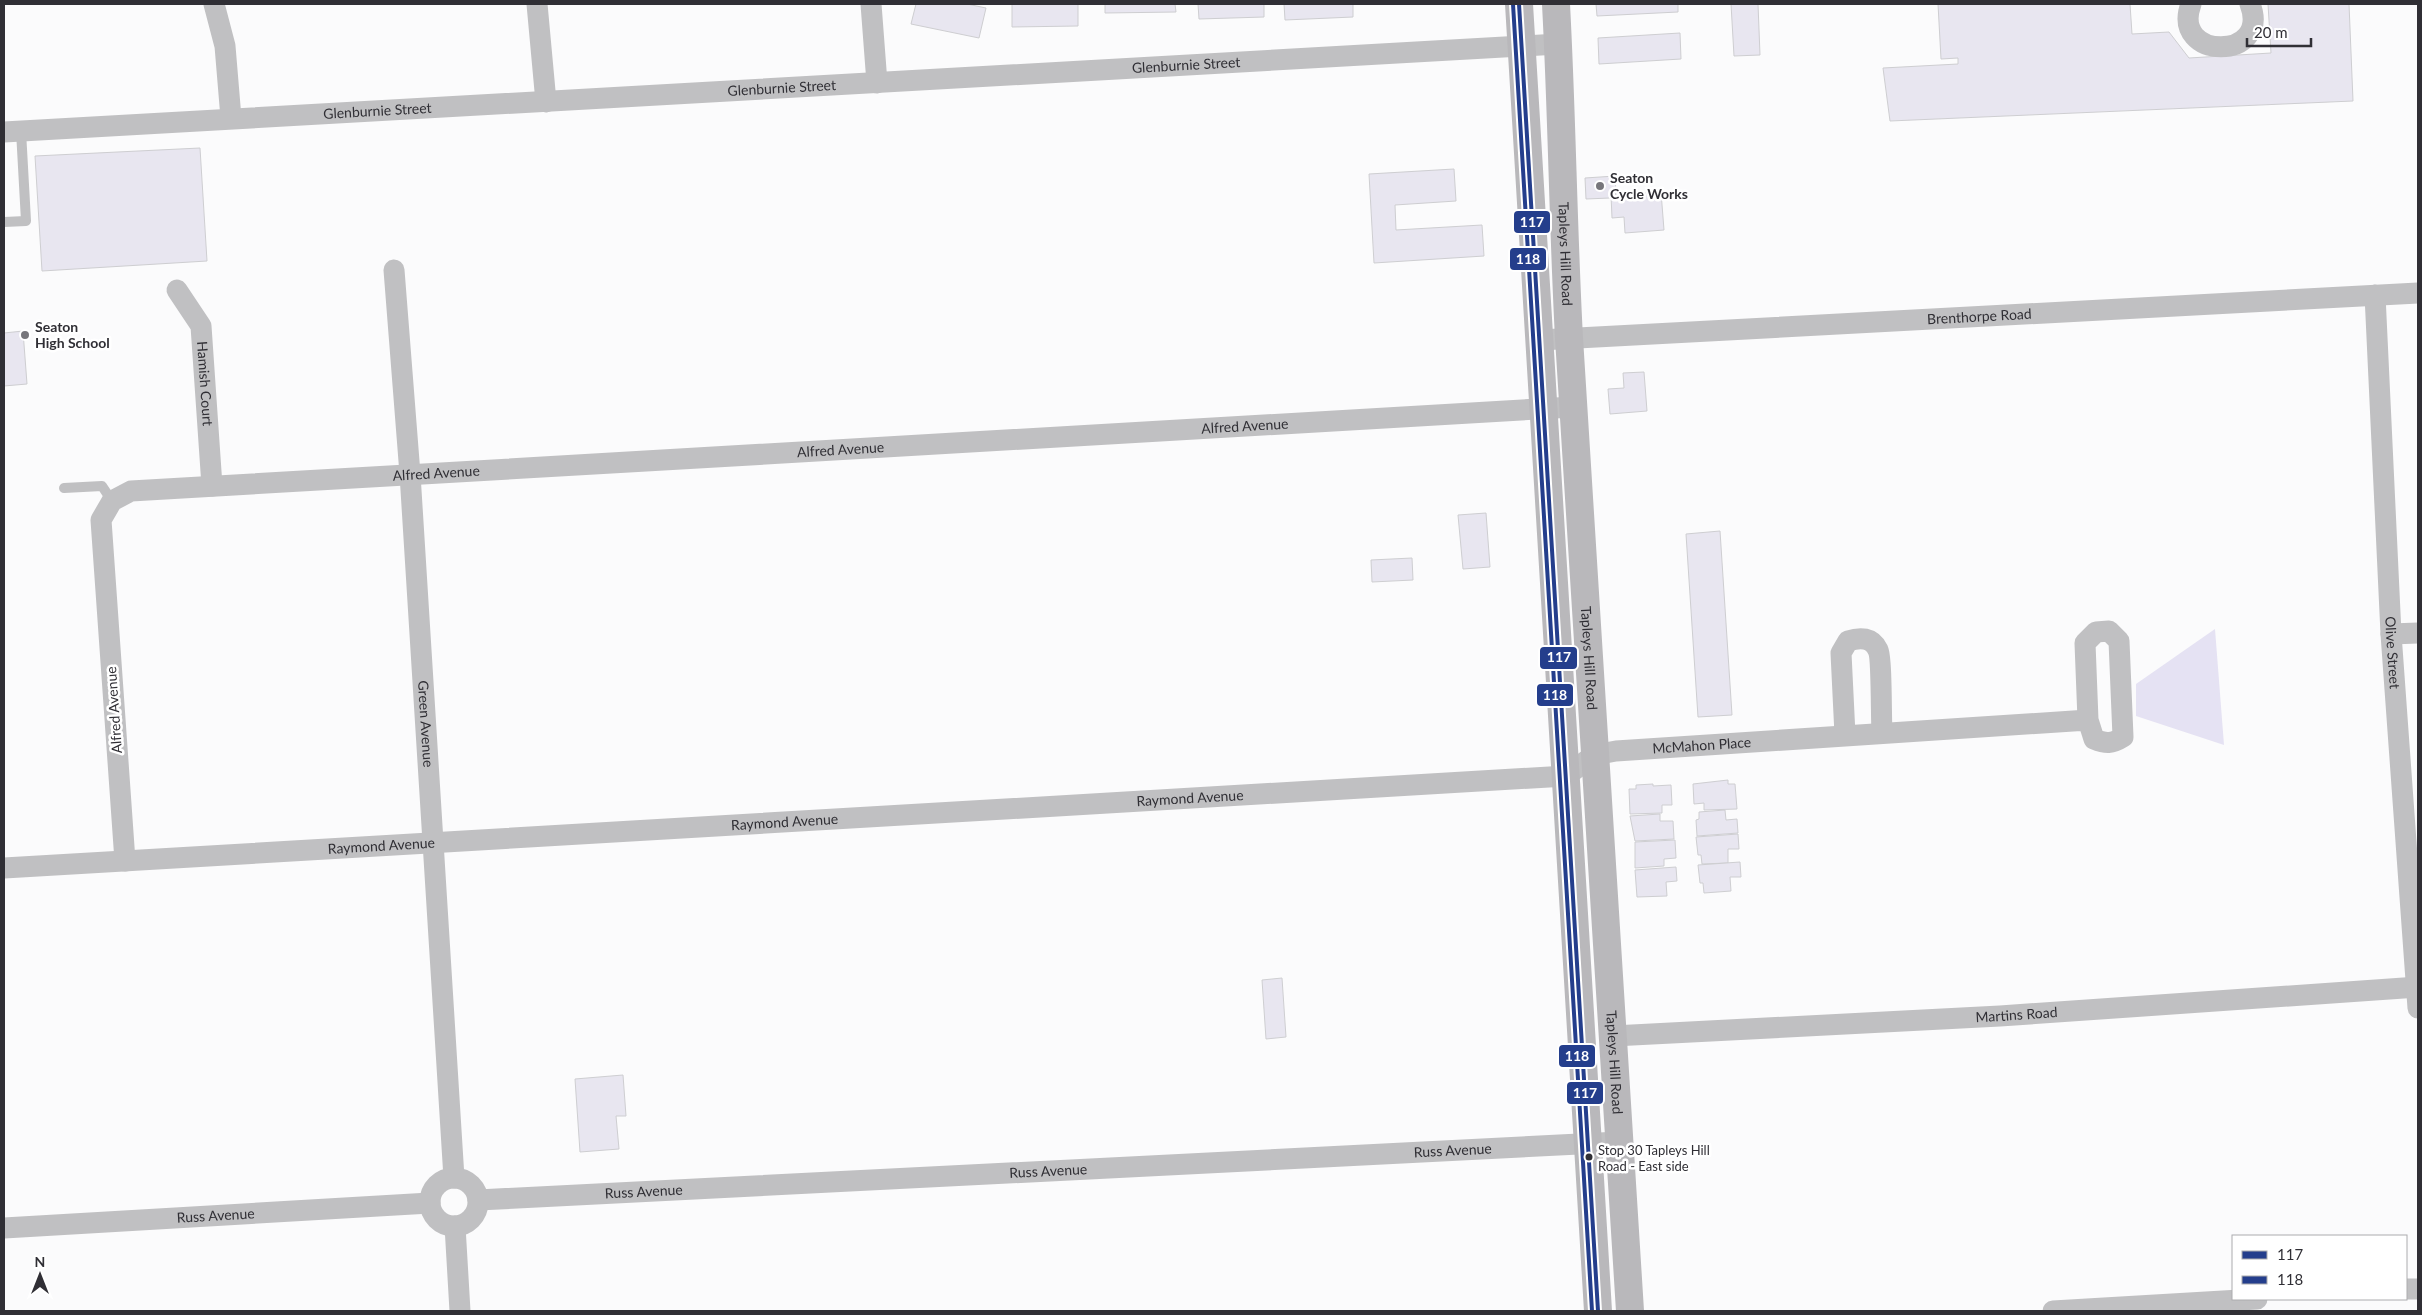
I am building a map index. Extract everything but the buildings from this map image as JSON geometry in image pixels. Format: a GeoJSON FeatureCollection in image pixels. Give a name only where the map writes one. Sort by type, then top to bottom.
{"type":"FeatureCollection","features":[{"type":"Feature","properties":{"kind":"main road","name":"Tapleys Hill Road"},"geometry":{"type":"LineString","coordinates":[[1519,4],[1598,1311]]}},
{"type":"Feature","properties":{"kind":"main road","name":"Tapleys Hill Road"},"geometry":{"type":"LineString","coordinates":[[1556,4],[1569,338],[1630,1311]]}},
{"type":"Feature","properties":{"kind":"street"},"geometry":{"type":"LineString","coordinates":[[214,4],[225,46],[231,118]]}},
{"type":"Feature","properties":{"kind":"street"},"geometry":{"type":"LineString","coordinates":[[537,4],[546,102]]}},
{"type":"Feature","properties":{"kind":"street"},"geometry":{"type":"LineString","coordinates":[[871,4],[877,84]]}},
{"type":"Feature","properties":{"kind":"street"},"geometry":{"type":"LineString","coordinates":[[2191,4],[2189,16],[2195,35],[2202,42],[2221,48],[2232,46],[2242,40],[2249,32],[2253,21],[2250,4]]}},
{"type":"Feature","properties":{"kind":"street","name":"Glenburnie Street"},"geometry":{"type":"LineString","coordinates":[[12,132],[231,118],[877,84],[1558,44]]}},
{"type":"Feature","properties":{"kind":"street","name":"Green Avenue"},"geometry":{"type":"LineString","coordinates":[[394,270],[410,474],[454,1178]]}},
{"type":"Feature","properties":{"kind":"street","name":"Hamish Court"},"geometry":{"type":"LineString","coordinates":[[177,290],[201,326],[212,486]]}},
{"type":"Feature","properties":{"kind":"street","name":"Brenthorpe Road"},"geometry":{"type":"LineString","coordinates":[[1540,340],[2418,293]]}},
{"type":"Feature","properties":{"kind":"street","name":"Olive Street"},"geometry":{"type":"LineString","coordinates":[[2375,295],[2392,634],[2418,1008]]}},
{"type":"Feature","properties":{"kind":"street","name":"Alfred Avenue"},"geometry":{"type":"LineString","coordinates":[[125,861],[101,520],[112,501],[131,491],[1573,407]]}},
{"type":"Feature","properties":{"kind":"street"},"geometry":{"type":"LineString","coordinates":[[2109,631],[2119,641],[2124,737],[2113,744],[2094,739],[2088,720],[2084,642],[2096,632],[2109,631]]}},
{"type":"Feature","properties":{"kind":"street"},"geometry":{"type":"LineString","coordinates":[[2392,634],[2418,633]]}},
{"type":"Feature","properties":{"kind":"street"},"geometry":{"type":"LineString","coordinates":[[1845,735],[1841,653],[1848,641],[1858,638],[1869,640],[1878,651],[1882,732]]}},
{"type":"Feature","properties":{"kind":"street","name":"McMahon Place"},"geometry":{"type":"LineString","coordinates":[[1566,776],[1594,755],[1616,751],[1882,732],[2088,720]]}},
{"type":"Feature","properties":{"kind":"street","name":"Raymond Avenue"},"geometry":{"type":"LineString","coordinates":[[4,868],[1566,776]]}},
{"type":"Feature","properties":{"kind":"street","name":"Martins Road"},"geometry":{"type":"LineString","coordinates":[[1612,1036],[2000,1016],[2417,987]]}},
{"type":"Feature","properties":{"kind":"street","name":"Russ Avenue"},"geometry":{"type":"LineString","coordinates":[[478,1200],[1620,1142]]}},
{"type":"Feature","properties":{"kind":"street"},"geometry":{"type":"LineString","coordinates":[[454,1178],[461,1179],[472,1187],[478,1200],[474,1214],[469,1220],[455,1226],[441,1222],[435,1217],[430,1203],[434,1188],[446,1179],[454,1178]]}},
{"type":"Feature","properties":{"kind":"street","name":"Russ Avenue"},"geometry":{"type":"LineString","coordinates":[[4,1228],[430,1203]]}},
{"type":"Feature","properties":{"kind":"street"},"geometry":{"type":"LineString","coordinates":[[455,1226],[460,1311]]}},
{"type":"Feature","properties":{"kind":"street"},"geometry":{"type":"LineString","coordinates":[[2053,1311],[2240,1300]]}},
{"type":"Feature","properties":{"kind":"lane"},"geometry":{"type":"LineString","coordinates":[[4,222],[26,221],[12,132]]}},
{"type":"Feature","properties":{"kind":"lane"},"geometry":{"type":"LineString","coordinates":[[64,488],[102,486],[112,501]]}},
{"type":"Feature","properties":{"kind":"shaded area"},"geometry":{"type":"Polygon","coordinates":[[[2215,629],[2224,745],[2136,716],[2136,684],[2215,629]]]}},
{"type":"Feature","properties":{"kind":"transit line","name":"118"},"geometry":{"type":"LineString","coordinates":[[1513,4],[1592,1311]]}},
{"type":"Feature","properties":{"kind":"transit line","name":"117"},"geometry":{"type":"LineString","coordinates":[[1519,4],[1598,1311]]}},
{"type":"Feature","properties":{"kind":"place","name":"Seaton Cycle Works"},"geometry":{"type":"Point","coordinates":[1600,186]}},
{"type":"Feature","properties":{"kind":"place","name":"Seaton High School"},"geometry":{"type":"Point","coordinates":[25,335]}},
{"type":"Feature","properties":{"kind":"place","name":"Stop 30 Tapleys Hill Road - East side"},"geometry":{"type":"Point","coordinates":[1589,1157]}}]}
